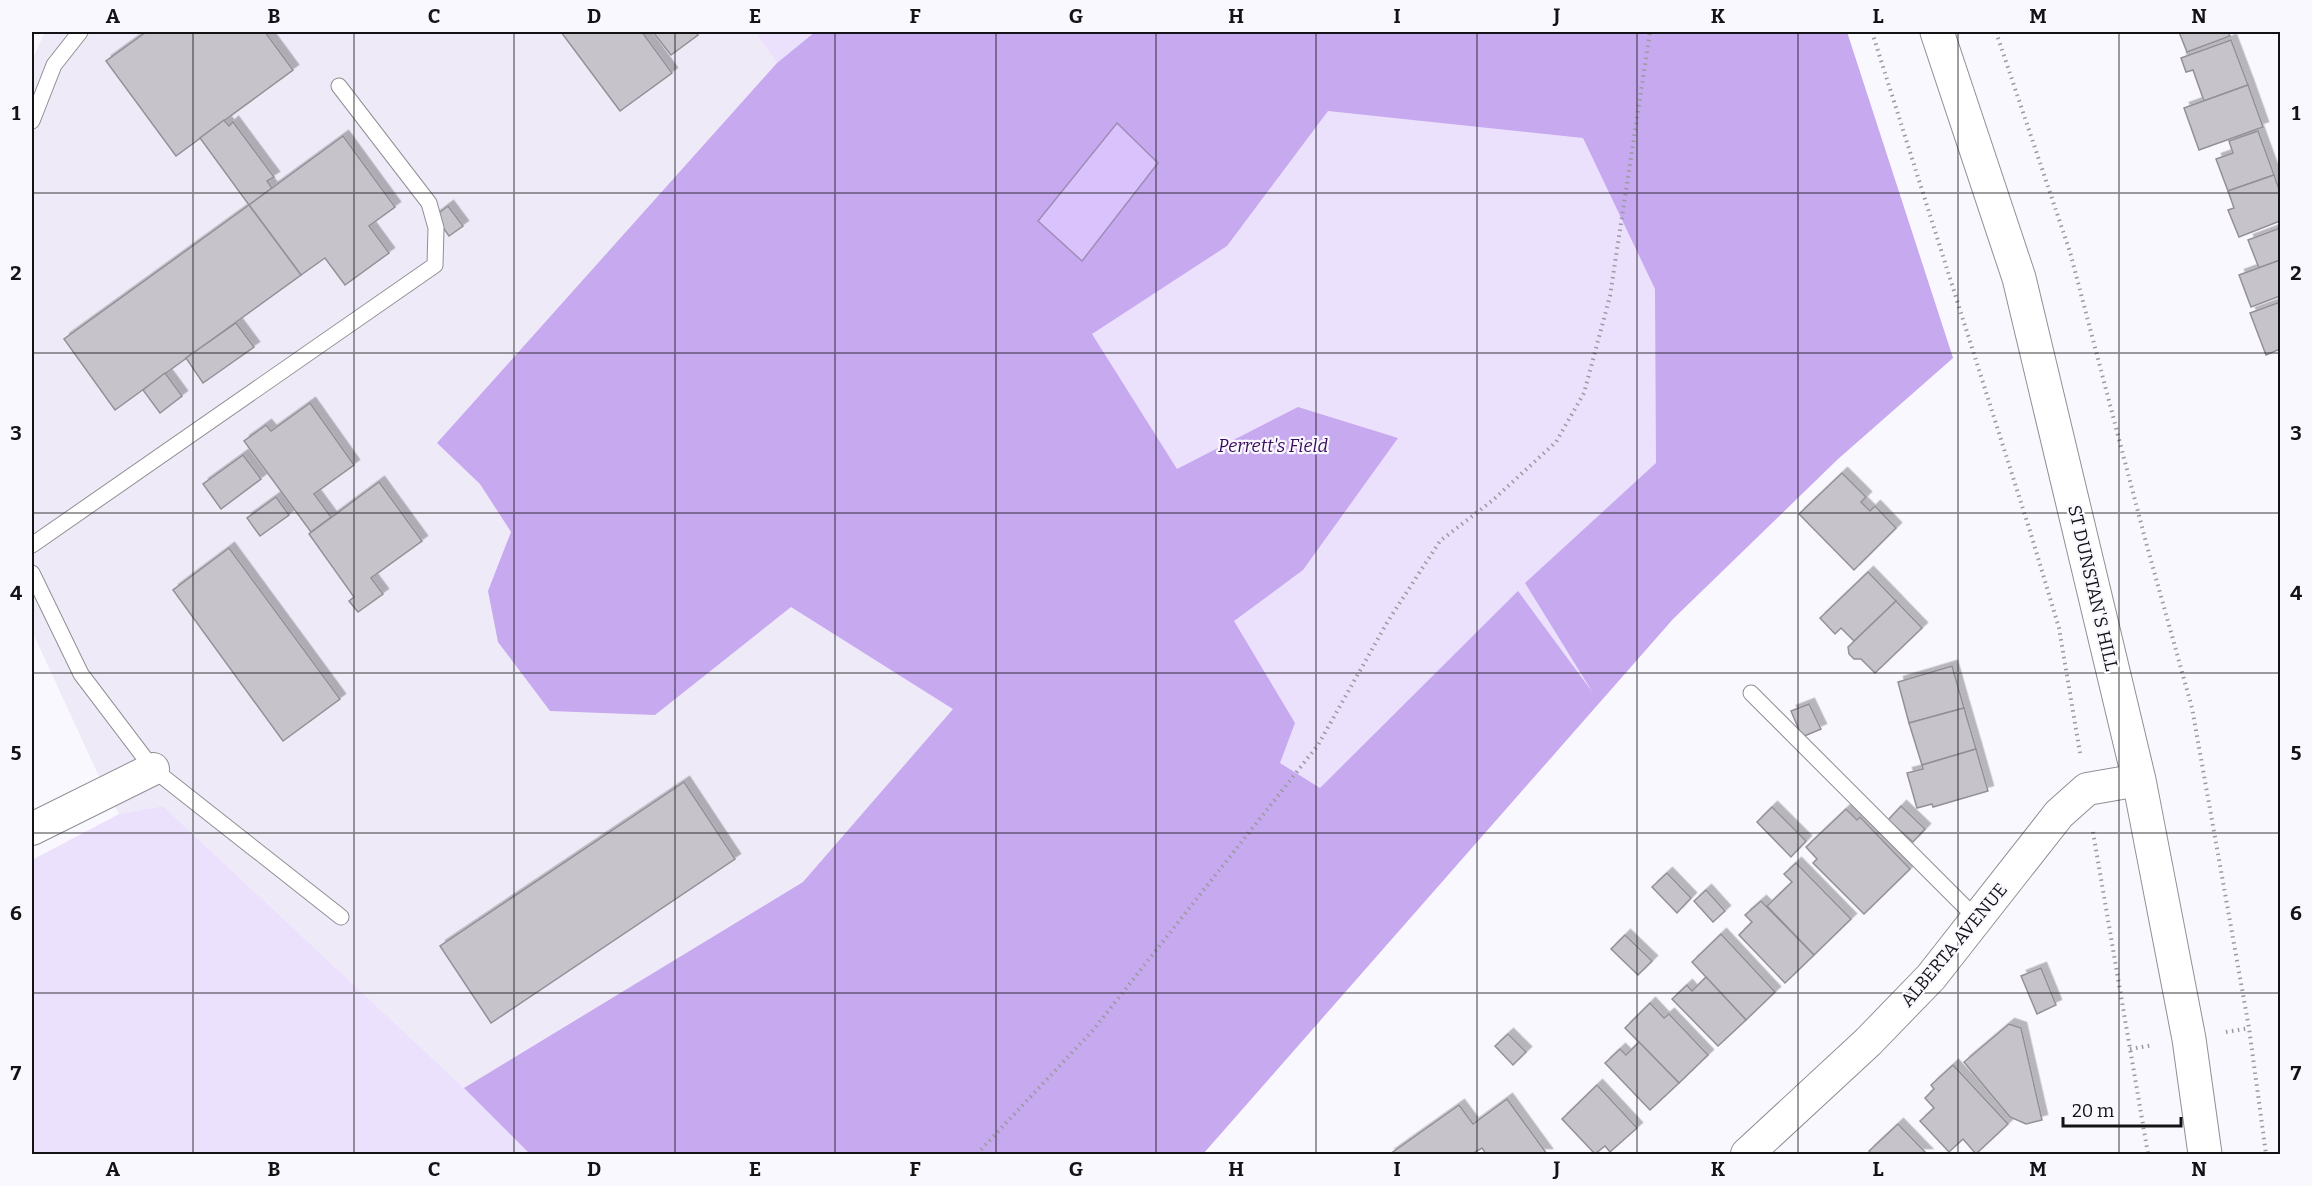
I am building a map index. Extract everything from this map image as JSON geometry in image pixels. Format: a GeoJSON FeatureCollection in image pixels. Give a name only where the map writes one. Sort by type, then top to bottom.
{"type":"FeatureCollection","features":[{"type":"Feature","properties":{"kind":"highway","name":"ST DUNSTAN'S HILL"},"geometry":{"type":"LineString","coordinates":[[1937,32],[2019,278],[2139,780],[2189,1039],[2205,1155]]}},
{"type":"Feature","properties":{"kind":"street"},"geometry":{"type":"LineString","coordinates":[[32,829],[153,769]]}},
{"type":"Feature","properties":{"kind":"street","name":"ALBERTA AVENUE"},"geometry":{"type":"LineString","coordinates":[[1747,1155],[1868,1042],[1931,978],[2058,814],[2087,789],[2139,780]]}},
{"type":"Feature","properties":{"kind":"lane"},"geometry":{"type":"LineString","coordinates":[[32,121],[54,65],[80,32]]}},
{"type":"Feature","properties":{"kind":"lane"},"geometry":{"type":"LineString","coordinates":[[32,545],[435,264],[436,228],[429,203],[339,86]]}},
{"type":"Feature","properties":{"kind":"lane"},"geometry":{"type":"LineString","coordinates":[[32,573],[81,674],[153,769],[341,917]]}},
{"type":"Feature","properties":{"kind":"lane"},"geometry":{"type":"LineString","coordinates":[[1751,693],[1978,920]]}},
{"type":"Feature","properties":{"kind":"path"},"geometry":{"type":"LineString","coordinates":[[977,1155],[1094,1029],[1318,746],[1388,621],[1440,541],[1492,500],[1556,442],[1584,393],[1610,296],[1650,32]]}},
{"type":"Feature","properties":{"kind":"path"},"geometry":{"type":"LineString","coordinates":[[1872,32],[2059,628],[2082,762]]}},
{"type":"Feature","properties":{"kind":"path"},"geometry":{"type":"LineString","coordinates":[[1996,32],[2070,252],[2192,708],[2249,1028],[2266,1155]]}},
{"type":"Feature","properties":{"kind":"path"},"geometry":{"type":"LineString","coordinates":[[2092,823],[2148,1155]]}},
{"type":"Feature","properties":{"kind":"shaded area"},"geometry":{"type":"Polygon","coordinates":[[[45,32],[755,32],[777,63],[437,443],[480,484],[511,533],[488,591],[498,642],[550,711],[655,715],[791,607],[953,709],[803,882],[464,1088],[163,806],[119,814],[96,770],[32,631],[32,60],[45,32]]]}},
{"type":"Feature","properties":{"kind":"shaded area"},"geometry":{"type":"Polygon","coordinates":[[[1117,123],[1158,163],[1082,261],[1038,221],[1117,123]]]}},
{"type":"Feature","properties":{"kind":"green space","name":"Perrett's Field"},"geometry":{"type":"Polygon","coordinates":[[[755,32],[1847,32],[1953,358],[1838,459],[1673,619],[1203,1154],[32,1154],[32,860],[119,814],[163,806],[464,1088],[803,882],[953,710],[791,607],[655,715],[550,711],[498,642],[488,591],[511,532],[480,484],[437,443],[777,63],[755,32]]]}},
{"type":"Feature","properties":{"kind":"green space","name":"Perrett's Field"},"geometry":{"type":"Polygon","coordinates":[[[815,32],[1847,32],[1953,358],[1838,459],[1673,619],[1203,1154],[530,1154],[464,1088],[803,882],[953,709],[791,607],[655,715],[550,711],[498,642],[488,591],[511,532],[480,484],[437,443],[777,63],[815,32]],[[1328,111],[1227,246],[1092,334],[1177,469],[1298,407],[1398,438],[1303,570],[1234,621],[1295,723],[1280,763],[1320,788],[1518,591],[1593,693],[1525,583],[1656,463],[1655,289],[1583,138],[1328,111]]]}},
{"type":"Feature","properties":{"kind":"building"},"geometry":{"type":"Polygon","coordinates":[[[146,32],[265,32],[293,70],[176,156],[106,61],[146,32]]]}},
{"type":"Feature","properties":{"kind":"building"},"geometry":{"type":"Polygon","coordinates":[[[561,32],[642,32],[672,73],[620,111],[561,32]]]}},
{"type":"Feature","properties":{"kind":"building"},"geometry":{"type":"Polygon","coordinates":[[[653,32],[696,32],[698,35],[671,55],[653,32]]]}},
{"type":"Feature","properties":{"kind":"building"},"geometry":{"type":"Polygon","coordinates":[[[2179,32],[2228,32],[2230,36],[2187,52],[2179,32]]]}},
{"type":"Feature","properties":{"kind":"building"},"geometry":{"type":"Polygon","coordinates":[[[2231,40],[2248,85],[2204,101],[2193,70],[2186,72],[2181,58],[2231,40]]]}},
{"type":"Feature","properties":{"kind":"building"},"geometry":{"type":"Polygon","coordinates":[[[2248,85],[2263,127],[2199,150],[2184,108],[2248,85]]]}},
{"type":"Feature","properties":{"kind":"building"},"geometry":{"type":"Polygon","coordinates":[[[224,120],[229,126],[233,122],[274,177],[267,181],[272,188],[249,205],[200,138],[224,120]]]}},
{"type":"Feature","properties":{"kind":"building"},"geometry":{"type":"Polygon","coordinates":[[[2258,131],[2274,175],[2228,191],[2216,159],[2233,153],[2229,141],[2258,131]]]}},
{"type":"Feature","properties":{"kind":"building"},"geometry":{"type":"Polygon","coordinates":[[[343,136],[395,207],[369,226],[389,253],[345,285],[325,258],[301,275],[249,205],[343,136]]]}},
{"type":"Feature","properties":{"kind":"building"},"geometry":{"type":"Polygon","coordinates":[[[2274,175],[2280,192],[2280,221],[2239,237],[2228,210],[2234,208],[2228,191],[2274,175]]]}},
{"type":"Feature","properties":{"kind":"building"},"geometry":{"type":"Polygon","coordinates":[[[249,205],[301,275],[115,410],[64,339],[249,205]]]}},
{"type":"Feature","properties":{"kind":"building"},"geometry":{"type":"Polygon","coordinates":[[[448,206],[463,226],[449,236],[435,216],[448,206]]]}},
{"type":"Feature","properties":{"kind":"building"},"geometry":{"type":"Polygon","coordinates":[[[2280,228],[2280,260],[2259,268],[2248,240],[2280,228]]]}},
{"type":"Feature","properties":{"kind":"building"},"geometry":{"type":"Polygon","coordinates":[[[2280,260],[2280,296],[2251,307],[2239,275],[2280,260]]]}},
{"type":"Feature","properties":{"kind":"building"},"geometry":{"type":"Polygon","coordinates":[[[2280,302],[2280,349],[2266,355],[2250,313],[2280,302]]]}},
{"type":"Feature","properties":{"kind":"building"},"geometry":{"type":"Polygon","coordinates":[[[236,323],[254,347],[203,383],[186,358],[236,323]]]}},
{"type":"Feature","properties":{"kind":"building"},"geometry":{"type":"Polygon","coordinates":[[[165,373],[182,396],[160,413],[143,390],[165,373]]]}},
{"type":"Feature","properties":{"kind":"building"},"geometry":{"type":"Polygon","coordinates":[[[310,403],[354,465],[314,494],[331,517],[311,532],[244,441],[266,425],[271,431],[310,403]]]}},
{"type":"Feature","properties":{"kind":"building"},"geometry":{"type":"Polygon","coordinates":[[[243,455],[261,479],[221,509],[203,484],[243,455]]]}},
{"type":"Feature","properties":{"kind":"building"},"geometry":{"type":"Polygon","coordinates":[[[1842,473],[1866,497],[1861,502],[1870,511],[1875,506],[1896,528],[1854,570],[1799,514],[1842,473]]]}},
{"type":"Feature","properties":{"kind":"building"},"geometry":{"type":"Polygon","coordinates":[[[379,482],[422,541],[371,578],[383,594],[358,612],[349,601],[354,597],[309,534],[379,482]]]}},
{"type":"Feature","properties":{"kind":"building"},"geometry":{"type":"Polygon","coordinates":[[[276,497],[289,515],[260,536],[247,518],[276,497]]]}},
{"type":"Feature","properties":{"kind":"building"},"geometry":{"type":"Polygon","coordinates":[[[229,548],[340,699],[283,741],[173,590],[229,548]]]}},
{"type":"Feature","properties":{"kind":"building"},"geometry":{"type":"Polygon","coordinates":[[[1868,572],[1896,601],[1854,641],[1841,628],[1835,634],[1820,618],[1868,572]]]}},
{"type":"Feature","properties":{"kind":"building"},"geometry":{"type":"Polygon","coordinates":[[[1896,601],[1922,628],[1875,673],[1861,659],[1854,659],[1849,654],[1848,647],[1896,601]]]}},
{"type":"Feature","properties":{"kind":"building"},"geometry":{"type":"Polygon","coordinates":[[[1952,666],[1964,708],[1909,723],[1898,682],[1952,666]]]}},
{"type":"Feature","properties":{"kind":"building"},"geometry":{"type":"Polygon","coordinates":[[[1809,704],[1821,729],[1802,737],[1791,711],[1809,704]]]}},
{"type":"Feature","properties":{"kind":"building"},"geometry":{"type":"Polygon","coordinates":[[[1964,708],[1976,749],[1922,765],[1909,723],[1964,708]]]}},
{"type":"Feature","properties":{"kind":"building"},"geometry":{"type":"Polygon","coordinates":[[[1976,749],[1988,791],[1933,807],[1932,804],[1917,808],[1907,773],[1923,769],[1922,765],[1976,749]]]}},
{"type":"Feature","properties":{"kind":"building"},"geometry":{"type":"Polygon","coordinates":[[[684,782],[735,859],[491,1023],[440,946],[684,782]]]}},
{"type":"Feature","properties":{"kind":"building"},"geometry":{"type":"Polygon","coordinates":[[[1901,806],[1925,829],[1913,842],[1888,820],[1901,806]]]}},
{"type":"Feature","properties":{"kind":"building"},"geometry":{"type":"Polygon","coordinates":[[[1772,807],[1806,841],[1791,857],[1757,822],[1772,807]]]}},
{"type":"Feature","properties":{"kind":"building"},"geometry":{"type":"Polygon","coordinates":[[[1846,809],[1857,820],[1860,817],[1910,869],[1864,914],[1813,863],[1817,859],[1806,847],[1846,809]]]}},
{"type":"Feature","properties":{"kind":"building"},"geometry":{"type":"Polygon","coordinates":[[[1796,863],[1851,919],[1814,955],[1767,906],[1792,882],[1784,874],[1796,863]]]}},
{"type":"Feature","properties":{"kind":"building"},"geometry":{"type":"Polygon","coordinates":[[[1667,873],[1691,898],[1677,913],[1652,887],[1667,873]]]}},
{"type":"Feature","properties":{"kind":"building"},"geometry":{"type":"Polygon","coordinates":[[[1706,890],[1725,911],[1713,922],[1694,901],[1706,890]]]}},
{"type":"Feature","properties":{"kind":"building"},"geometry":{"type":"Polygon","coordinates":[[[1761,901],[1814,955],[1785,983],[1739,935],[1752,922],[1745,915],[1761,901]]]}},
{"type":"Feature","properties":{"kind":"building"},"geometry":{"type":"Polygon","coordinates":[[[1721,934],[1775,992],[1746,1020],[1692,962],[1721,934]]]}},
{"type":"Feature","properties":{"kind":"building"},"geometry":{"type":"Polygon","coordinates":[[[1625,935],[1652,961],[1638,975],[1611,949],[1625,935]]]}},
{"type":"Feature","properties":{"kind":"building"},"geometry":{"type":"Polygon","coordinates":[[[2041,968],[2056,1005],[2037,1014],[2021,976],[2041,968]]]}},
{"type":"Feature","properties":{"kind":"building"},"geometry":{"type":"Polygon","coordinates":[[[1706,977],[1746,1020],[1718,1046],[1672,999],[1687,985],[1692,991],[1706,977]]]}},
{"type":"Feature","properties":{"kind":"building"},"geometry":{"type":"Polygon","coordinates":[[[1650,1003],[1664,1018],[1669,1014],[1708,1055],[1679,1083],[1625,1028],[1650,1003]]]}},
{"type":"Feature","properties":{"kind":"building"},"geometry":{"type":"Polygon","coordinates":[[[2009,1024],[2021,1028],[2042,1120],[2026,1124],[2010,1117],[1964,1062],[2009,1024]]]}},
{"type":"Feature","properties":{"kind":"building"},"geometry":{"type":"Polygon","coordinates":[[[1508,1034],[1526,1052],[1513,1065],[1495,1046],[1508,1034]]]}},
{"type":"Feature","properties":{"kind":"building"},"geometry":{"type":"Polygon","coordinates":[[[1639,1042],[1679,1083],[1650,1110],[1605,1063],[1620,1049],[1626,1055],[1639,1042]]]}},
{"type":"Feature","properties":{"kind":"building"},"geometry":{"type":"Polygon","coordinates":[[[1953,1065],[2008,1124],[1976,1154],[1963,1139],[1949,1152],[1920,1121],[1934,1108],[1925,1098],[1934,1089],[1931,1085],[1953,1065]]]}},
{"type":"Feature","properties":{"kind":"building"},"geometry":{"type":"Polygon","coordinates":[[[1597,1085],[1637,1128],[1610,1152],[1605,1146],[1595,1154],[1562,1119],[1597,1085]]]}},
{"type":"Feature","properties":{"kind":"building"},"geometry":{"type":"Polygon","coordinates":[[[1507,1099],[1547,1154],[1486,1154],[1482,1148],[1472,1154],[1390,1154],[1459,1105],[1473,1124],[1507,1099]]]}},
{"type":"Feature","properties":{"kind":"building"},"geometry":{"type":"Polygon","coordinates":[[[1898,1124],[1927,1154],[1872,1154],[1869,1151],[1898,1124]]]}}]}
